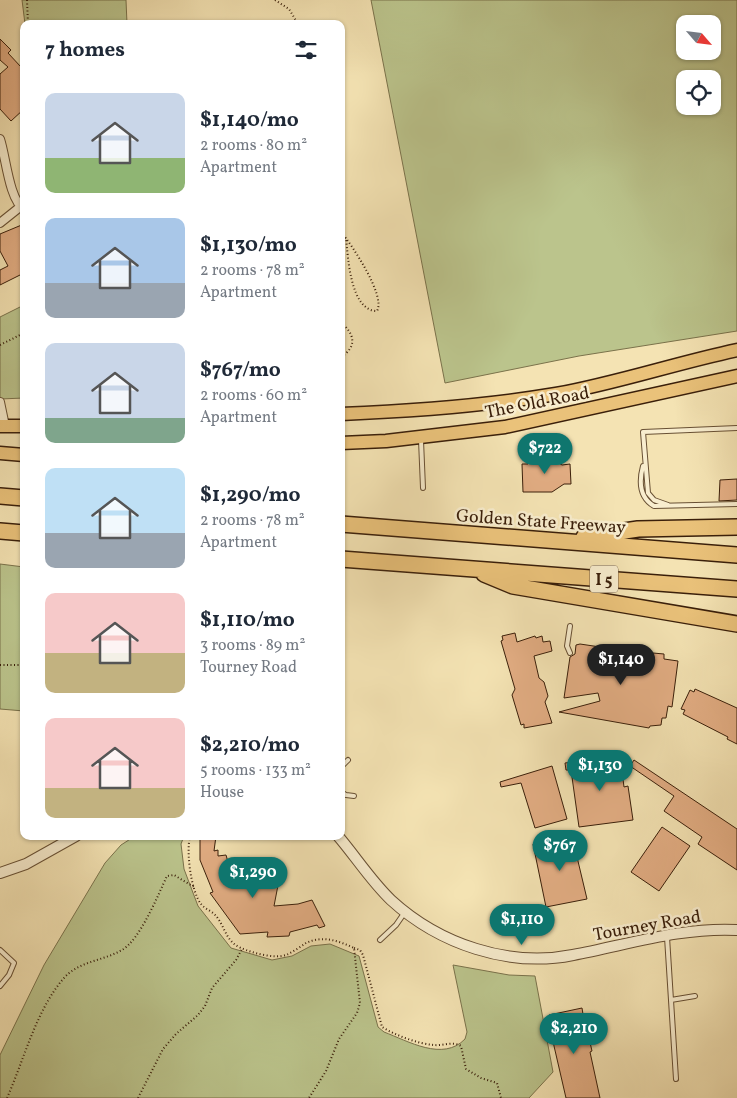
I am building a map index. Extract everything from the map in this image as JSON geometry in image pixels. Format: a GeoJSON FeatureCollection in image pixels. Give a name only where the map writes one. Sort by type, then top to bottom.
{"type":"FeatureCollection","features":[{"type":"Feature","properties":{"kind":"highway"},"geometry":{"type":"LineString","coordinates":[[0,496],[20,498]]}},
{"type":"Feature","properties":{"kind":"highway","name":"Golden State Freeway"},"geometry":{"type":"LineString","coordinates":[[345,524],[737,554]]}},
{"type":"Feature","properties":{"kind":"highway","name":"I 5"},"geometry":{"type":"LineString","coordinates":[[560,541],[638,528],[737,527]]}},
{"type":"Feature","properties":{"kind":"highway"},"geometry":{"type":"LineString","coordinates":[[0,531],[20,533]]}},
{"type":"Feature","properties":{"kind":"highway","name":"I 5"},"geometry":{"type":"LineString","coordinates":[[345,559],[737,589]]}},
{"type":"Feature","properties":{"kind":"highway","name":"I 5"},"geometry":{"type":"LineString","coordinates":[[472,569],[513,586],[737,624]]}},
{"type":"Feature","properties":{"kind":"main road","name":"The Old Road"},"geometry":{"type":"LineString","coordinates":[[345,414],[425,410],[525,399],[558,393],[737,350]]}},
{"type":"Feature","properties":{"kind":"main road","name":"The Old Road"},"geometry":{"type":"LineString","coordinates":[[345,443],[420,438],[505,427],[737,376]]}},
{"type":"Feature","properties":{"kind":"main road"},"geometry":{"type":"LineString","coordinates":[[2,426],[20,426]]}},
{"type":"Feature","properties":{"kind":"main road"},"geometry":{"type":"LineString","coordinates":[[0,454],[20,454]]}},
{"type":"Feature","properties":{"kind":"street"},"geometry":{"type":"LineString","coordinates":[[0,139],[12,191],[20,205]]}},
{"type":"Feature","properties":{"kind":"street"},"geometry":{"type":"LineString","coordinates":[[0,223],[20,209]]}},
{"type":"Feature","properties":{"kind":"street"},"geometry":{"type":"LineString","coordinates":[[0,402],[2,426]]}},
{"type":"Feature","properties":{"kind":"street"},"geometry":{"type":"LineString","coordinates":[[0,873],[26,864],[69,840]]}},
{"type":"Feature","properties":{"kind":"street","name":"Tourney Road"},"geometry":{"type":"LineString","coordinates":[[341,840],[378,887],[405,912],[429,928],[462,944],[488,953],[516,958],[571,956],[667,935],[737,930]]}},
{"type":"Feature","properties":{"kind":"lane"},"geometry":{"type":"LineString","coordinates":[[737,428],[643,432],[644,464],[640,475],[644,498],[654,506],[737,504]]}},
{"type":"Feature","properties":{"kind":"lane"},"geometry":{"type":"LineString","coordinates":[[420,438],[423,488]]}},
{"type":"Feature","properties":{"kind":"lane"},"geometry":{"type":"LineString","coordinates":[[570,626],[567,646],[570,653]]}},
{"type":"Feature","properties":{"kind":"lane"},"geometry":{"type":"LineString","coordinates":[[345,763],[348,760]]}},
{"type":"Feature","properties":{"kind":"lane"},"geometry":{"type":"LineString","coordinates":[[345,794],[354,796]]}},
{"type":"Feature","properties":{"kind":"lane"},"geometry":{"type":"LineString","coordinates":[[380,940],[396,925],[405,912]]}},
{"type":"Feature","properties":{"kind":"lane"},"geometry":{"type":"LineString","coordinates":[[667,935],[676,1079]]}},
{"type":"Feature","properties":{"kind":"lane"},"geometry":{"type":"LineString","coordinates":[[0,950],[14,963],[9,975],[0,986]]}},
{"type":"Feature","properties":{"kind":"lane"},"geometry":{"type":"LineString","coordinates":[[671,1000],[695,996]]}},
{"type":"Feature","properties":{"kind":"path"},"geometry":{"type":"LineString","coordinates":[[27,0],[28,20]]}},
{"type":"Feature","properties":{"kind":"path"},"geometry":{"type":"LineString","coordinates":[[275,0],[288,9],[295,20]]}},
{"type":"Feature","properties":{"kind":"path"},"geometry":{"type":"LineString","coordinates":[[346,238],[364,264],[379,301],[376,310],[366,306],[354,288],[349,274],[346,238]]}},
{"type":"Feature","properties":{"kind":"path"},"geometry":{"type":"LineString","coordinates":[[345,326],[349,329],[353,342],[351,348],[345,353]]}},
{"type":"Feature","properties":{"kind":"path"},"geometry":{"type":"LineString","coordinates":[[0,345],[20,335]]}},
{"type":"Feature","properties":{"kind":"path"},"geometry":{"type":"LineString","coordinates":[[0,665],[20,665]]}},
{"type":"Feature","properties":{"kind":"path"},"geometry":{"type":"LineString","coordinates":[[190,840],[188,855],[194,887],[200,903],[215,915],[228,938],[242,949],[272,956],[286,955],[308,942],[323,939],[338,941],[360,950],[382,1026],[421,1042],[438,1045],[457,1044],[461,1046],[466,1069],[481,1078],[497,1083],[501,1098]]}},
{"type":"Feature","properties":{"kind":"path"},"geometry":{"type":"LineString","coordinates":[[7,1098],[34,1028],[62,979],[72,969],[123,950],[131,942],[158,899],[167,876],[174,875],[194,887]]}},
{"type":"Feature","properties":{"kind":"path"},"geometry":{"type":"LineString","coordinates":[[310,1098],[326,1071],[339,1039],[357,1013],[360,1003],[354,948]]}},
{"type":"Feature","properties":{"kind":"path"},"geometry":{"type":"LineString","coordinates":[[138,1098],[163,1049],[176,1034],[198,1015],[205,1006],[212,988],[236,960],[242,949]]}},
{"type":"Feature","properties":{"kind":"green space"},"geometry":{"type":"Polygon","coordinates":[[[22,0],[126,0],[127,20],[24,20],[22,0]]]}},
{"type":"Feature","properties":{"kind":"green space"},"geometry":{"type":"Polygon","coordinates":[[[371,0],[737,0],[737,331],[579,356],[445,383],[371,0]]]}},
{"type":"Feature","properties":{"kind":"green space"},"geometry":{"type":"Polygon","coordinates":[[[20,307],[20,398],[0,399],[0,317],[20,307]]]}},
{"type":"Feature","properties":{"kind":"green space"},"geometry":{"type":"Polygon","coordinates":[[[0,564],[20,566],[20,711],[0,709],[0,564]]]}},
{"type":"Feature","properties":{"kind":"green space"},"geometry":{"type":"Polygon","coordinates":[[[129,840],[182,840],[181,844],[184,869],[198,906],[231,948],[272,960],[292,956],[311,946],[330,944],[359,956],[378,1027],[384,1032],[414,1044],[436,1049],[446,1049],[456,1046],[465,1039],[467,1032],[453,965],[509,975],[535,976],[553,1072],[529,1098],[0,1098],[0,1055],[44,965],[105,863],[121,845],[129,840]]]}},
{"type":"Feature","properties":{"kind":"building"},"geometry":{"type":"Polygon","coordinates":[[[0,39],[11,50],[8,53],[20,66],[20,113],[11,121],[0,109],[0,74],[8,67],[0,60],[0,39]]]}},
{"type":"Feature","properties":{"kind":"building"},"geometry":{"type":"Polygon","coordinates":[[[20,226],[20,275],[0,285],[0,270],[8,266],[0,251],[0,234],[20,226]]]}},
{"type":"Feature","properties":{"kind":"building"},"geometry":{"type":"Polygon","coordinates":[[[551,455],[551,458],[562,465],[570,464],[571,484],[564,484],[552,492],[523,492],[522,464],[528,464],[528,461],[536,460],[536,456],[551,455]]]}},
{"type":"Feature","properties":{"kind":"building"},"geometry":{"type":"Polygon","coordinates":[[[737,479],[737,500],[719,501],[720,480],[737,479]]]}},
{"type":"Feature","properties":{"kind":"building"},"geometry":{"type":"Polygon","coordinates":[[[515,633],[517,642],[535,636],[536,638],[542,636],[543,642],[550,641],[552,651],[534,656],[539,678],[544,682],[548,696],[545,702],[552,723],[524,728],[524,724],[521,725],[512,695],[515,689],[501,641],[503,640],[502,636],[515,633]]]}},
{"type":"Feature","properties":{"kind":"building"},"geometry":{"type":"Polygon","coordinates":[[[576,645],[627,651],[626,653],[635,654],[634,659],[649,661],[653,653],[664,654],[664,659],[678,661],[672,707],[668,706],[666,718],[662,718],[661,725],[650,726],[649,728],[559,712],[600,701],[598,693],[564,698],[570,657],[575,654],[576,645]]]}},
{"type":"Feature","properties":{"kind":"building"},"geometry":{"type":"Polygon","coordinates":[[[695,689],[737,708],[737,744],[727,739],[728,737],[683,714],[685,710],[681,709],[690,690],[694,692],[695,689]]]}},
{"type":"Feature","properties":{"kind":"building"},"geometry":{"type":"Polygon","coordinates":[[[620,756],[624,787],[628,786],[633,820],[579,827],[571,770],[566,770],[565,763],[620,756]]]}},
{"type":"Feature","properties":{"kind":"building"},"geometry":{"type":"Polygon","coordinates":[[[634,760],[737,829],[737,870],[698,844],[702,837],[664,811],[674,796],[630,766],[634,760]]]}},
{"type":"Feature","properties":{"kind":"building"},"geometry":{"type":"Polygon","coordinates":[[[552,766],[567,819],[535,828],[521,783],[501,787],[500,782],[552,766]]]}},
{"type":"Feature","properties":{"kind":"building"},"geometry":{"type":"Polygon","coordinates":[[[662,827],[690,846],[659,891],[631,872],[662,827]]]}},
{"type":"Feature","properties":{"kind":"building"},"geometry":{"type":"Polygon","coordinates":[[[572,836],[587,899],[546,907],[533,844],[572,836]]]}},
{"type":"Feature","properties":{"kind":"building"},"geometry":{"type":"Polygon","coordinates":[[[200,840],[215,840],[214,851],[218,850],[218,856],[226,855],[230,869],[244,889],[260,871],[279,880],[274,906],[298,904],[312,900],[325,926],[319,928],[317,925],[290,932],[289,936],[267,937],[268,932],[240,934],[210,893],[213,892],[200,860],[200,840]]]}},
{"type":"Feature","properties":{"kind":"building"},"geometry":{"type":"Polygon","coordinates":[[[582,1008],[600,1098],[566,1098],[554,1046],[549,1015],[582,1008]]]}}]}
